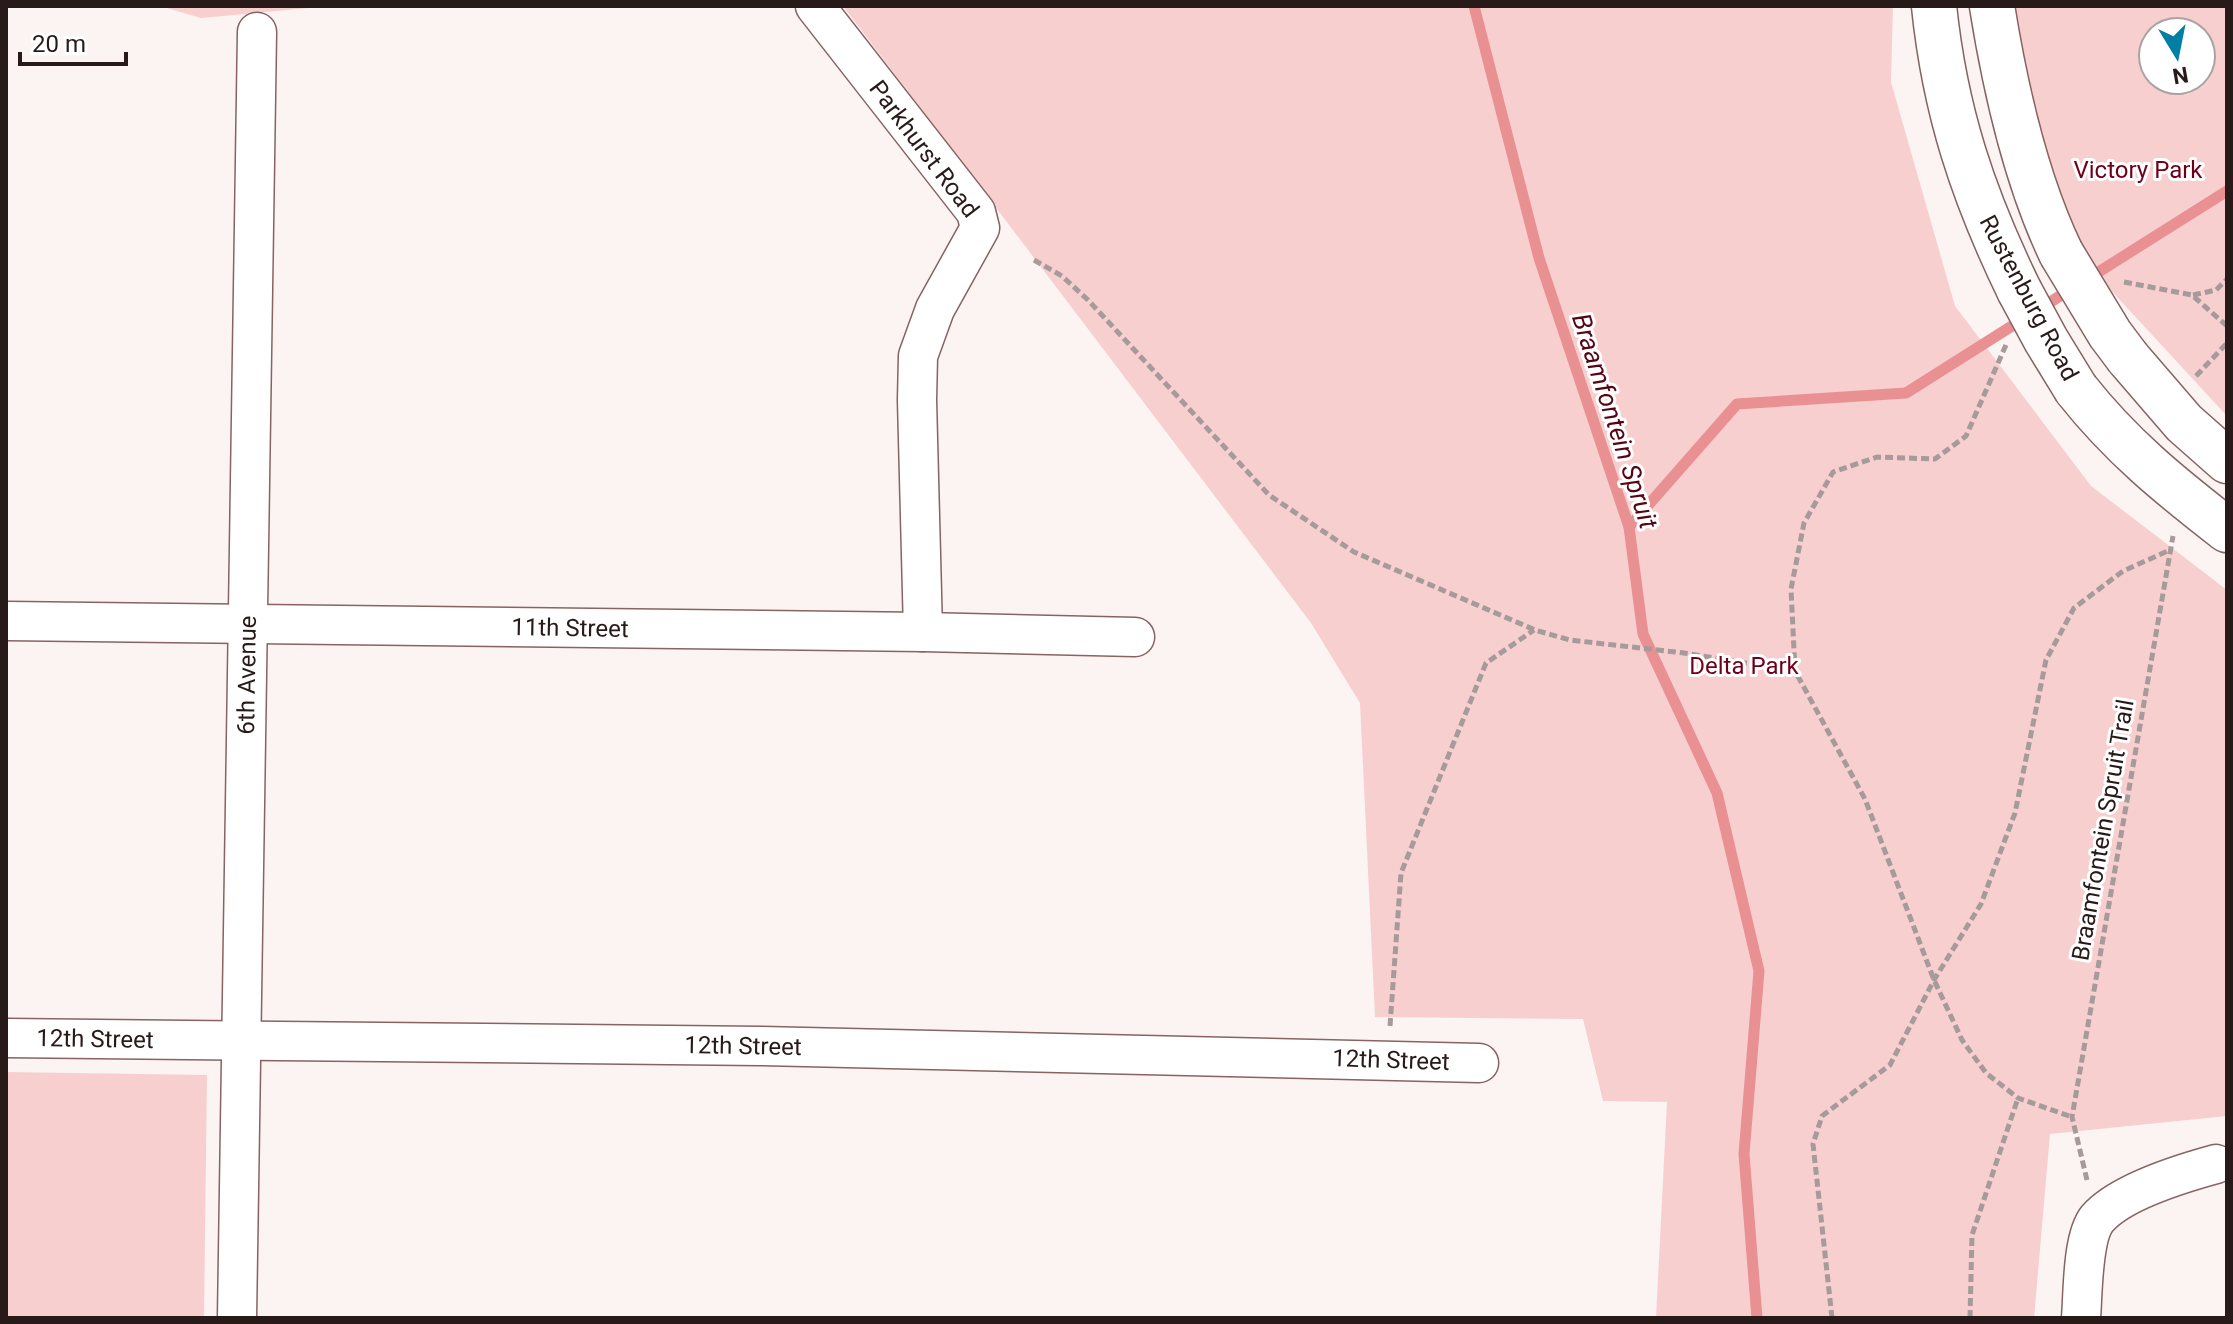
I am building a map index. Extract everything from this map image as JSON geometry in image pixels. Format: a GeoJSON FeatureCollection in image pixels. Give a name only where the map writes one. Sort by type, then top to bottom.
{"type":"FeatureCollection","features":[{"type":"Feature","properties":{"kind":"main road","name":"Rustenburg Road"},"geometry":{"type":"LineString","coordinates":[[1934,6],[1949,107],[1969,175],[2019,290],[2076,389],[2116,438],[2227,530]]}},
{"type":"Feature","properties":{"kind":"main road","name":"Rustenburg Road"},"geometry":{"type":"LineString","coordinates":[[1992,6],[2024,150],[2049,230],[2110,334],[2184,423],[2217,454]]}},
{"type":"Feature","properties":{"kind":"street","name":"Parkhurst Road"},"geometry":{"type":"LineString","coordinates":[[815,6],[976,212],[980,222],[980,228],[935,309],[918,356],[923,632]]}},
{"type":"Feature","properties":{"kind":"street","name":"6th Avenue"},"geometry":{"type":"LineString","coordinates":[[237,1318],[257,32]]}},
{"type":"Feature","properties":{"kind":"street","name":"11th Street"},"geometry":{"type":"LineString","coordinates":[[6,621],[1135,637]]}},
{"type":"Feature","properties":{"kind":"street","name":"12th Street"},"geometry":{"type":"LineString","coordinates":[[6,1038],[761,1046],[1479,1063]]}},
{"type":"Feature","properties":{"kind":"street"},"geometry":{"type":"LineString","coordinates":[[2081,1318],[2088,1245],[2097,1220],[2144,1188],[2180,1173],[2216,1164]]}},
{"type":"Feature","properties":{"kind":"path"},"geometry":{"type":"LineString","coordinates":[[1034,260],[1062,276],[1088,300],[1269,495],[1354,552],[1535,630],[1570,640],[1684,653],[1795,671]]}},
{"type":"Feature","properties":{"kind":"path"},"geometry":{"type":"LineString","coordinates":[[2119,281],[2192,295],[2216,290],[2227,279]]}},
{"type":"Feature","properties":{"kind":"path"},"geometry":{"type":"LineString","coordinates":[[2192,295],[2227,326]]}},
{"type":"Feature","properties":{"kind":"path"},"geometry":{"type":"LineString","coordinates":[[2019,336],[2006,344],[1966,436],[1935,459],[1877,457],[1833,472],[1804,523],[1791,589],[1795,671],[1865,799],[1934,980],[1962,1040],[1986,1073],[2018,1098],[2072,1117]]}},
{"type":"Feature","properties":{"kind":"path"},"geometry":{"type":"LineString","coordinates":[[2217,454],[2195,377],[2227,343]]}},
{"type":"Feature","properties":{"kind":"path","name":"Braamfontein Spruit Trail"},"geometry":{"type":"LineString","coordinates":[[2097,1220],[2072,1117],[2181,494]]}},
{"type":"Feature","properties":{"kind":"path"},"geometry":{"type":"LineString","coordinates":[[1832,1318],[1813,1144],[1822,1116],[1890,1065],[1934,980],[1981,904],[2015,813],[2046,660],[2074,608],[2123,571],[2170,550]]}},
{"type":"Feature","properties":{"kind":"path"},"geometry":{"type":"LineString","coordinates":[[1390,1028],[1401,873],[1486,663],[1535,630]]}},
{"type":"Feature","properties":{"kind":"path"},"geometry":{"type":"LineString","coordinates":[[1970,1318],[1972,1235],[2018,1098]]}},
{"type":"Feature","properties":{"kind":"green space"},"geometry":{"type":"Polygon","coordinates":[[[160,6],[331,6],[201,18],[160,6]]]}},
{"type":"Feature","properties":{"kind":"green space","name":"Delta Park"},"geometry":{"type":"Polygon","coordinates":[[[843,6],[1893,6],[1891,82],[1955,306],[2091,486],[2227,590],[2227,1116],[2050,1134],[2034,1318],[1656,1318],[1667,1102],[1603,1101],[1583,1019],[1375,1017],[1360,703],[1311,623],[843,6]]]}},
{"type":"Feature","properties":{"kind":"green space","name":"Victory Park"},"geometry":{"type":"Polygon","coordinates":[[[2005,6],[2227,6],[2227,416],[2070,246],[2005,6]]]}},
{"type":"Feature","properties":{"kind":"green space"},"geometry":{"type":"Polygon","coordinates":[[[6,1072],[207,1075],[204,1318],[6,1318],[6,1072]]]}},
{"type":"Feature","properties":{"kind":"waterway","name":"Braamfontein Spruit"},"geometry":{"type":"LineString","coordinates":[[1474,6],[1539,258],[1629,527],[1643,634],[1717,793],[1759,971],[1744,1154],[1757,1318]]}},
{"type":"Feature","properties":{"kind":"waterway"},"geometry":{"type":"LineString","coordinates":[[2089,278],[2227,191]]}},
{"type":"Feature","properties":{"kind":"waterway"},"geometry":{"type":"LineString","coordinates":[[2038,310],[2074,287]]}},
{"type":"Feature","properties":{"kind":"waterway"},"geometry":{"type":"LineString","coordinates":[[1629,527],[1737,404],[1906,393],[2023,319]]}}]}
